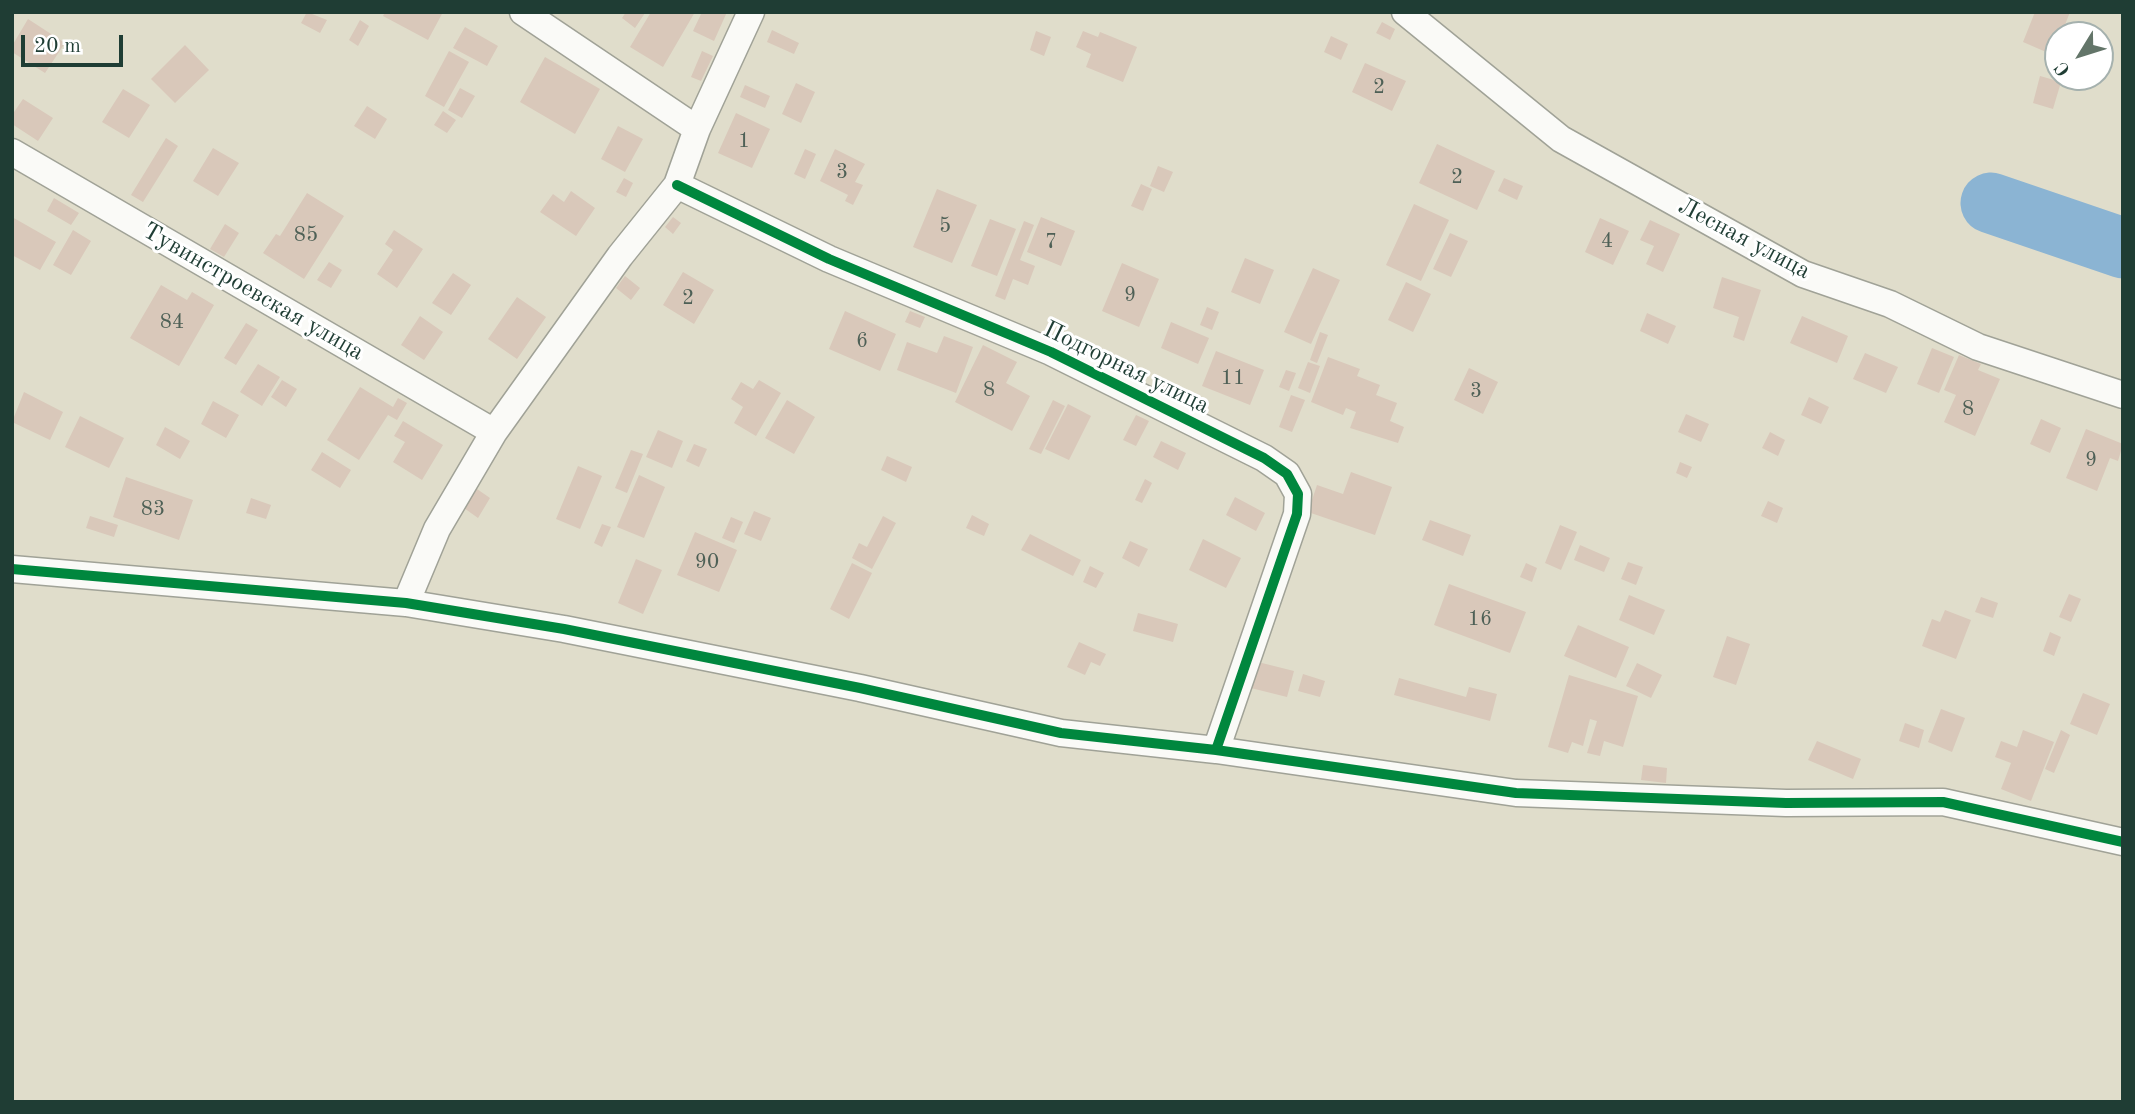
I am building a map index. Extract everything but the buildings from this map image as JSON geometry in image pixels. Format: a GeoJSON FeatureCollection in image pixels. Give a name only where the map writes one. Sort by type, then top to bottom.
{"type":"FeatureCollection","features":[{"type":"Feature","properties":{"kind":"street"},"geometry":{"type":"LineString","coordinates":[[523,12],[697,129]]}},
{"type":"Feature","properties":{"kind":"street"},"geometry":{"type":"LineString","coordinates":[[406,603],[437,529],[494,432],[620,256],[677,185],[697,129],[751,12]]}},
{"type":"Feature","properties":{"kind":"street","name":"Лесная улица"},"geometry":{"type":"LineString","coordinates":[[1405,12],[1561,139],[1778,261],[1803,274],[1890,304],[1978,347],[2123,395]]}},
{"type":"Feature","properties":{"kind":"street","name":"Тувинстроевская улица"},"geometry":{"type":"LineString","coordinates":[[12,152],[494,432]]}},
{"type":"Feature","properties":{"kind":"street","name":"Подгорная улица"},"geometry":{"type":"LineString","coordinates":[[677,185],[829,259],[1051,352],[1264,458],[1287,474],[1298,495],[1297,514],[1216,750]]}},
{"type":"Feature","properties":{"kind":"street"},"geometry":{"type":"LineString","coordinates":[[12,569],[406,603],[564,629],[834,682],[1061,733],[1216,750],[1516,793],[1786,803],[1943,802],[2123,842]]}},
{"type":"Feature","properties":{"kind":"waterway"},"geometry":{"type":"LineString","coordinates":[[1991,203],[2123,248]]}},
{"type":"Feature","properties":{"kind":"cycle path"},"geometry":{"type":"LineString","coordinates":[[677,185],[829,259],[1051,352],[1264,458],[1287,474],[1298,494],[1297,514],[1216,750]]}},
{"type":"Feature","properties":{"kind":"cycle path"},"geometry":{"type":"LineString","coordinates":[[12,569],[406,603],[564,629],[860,688],[1061,733],[1216,750],[1516,793],[1786,803],[1943,802],[2123,842]]}}]}
